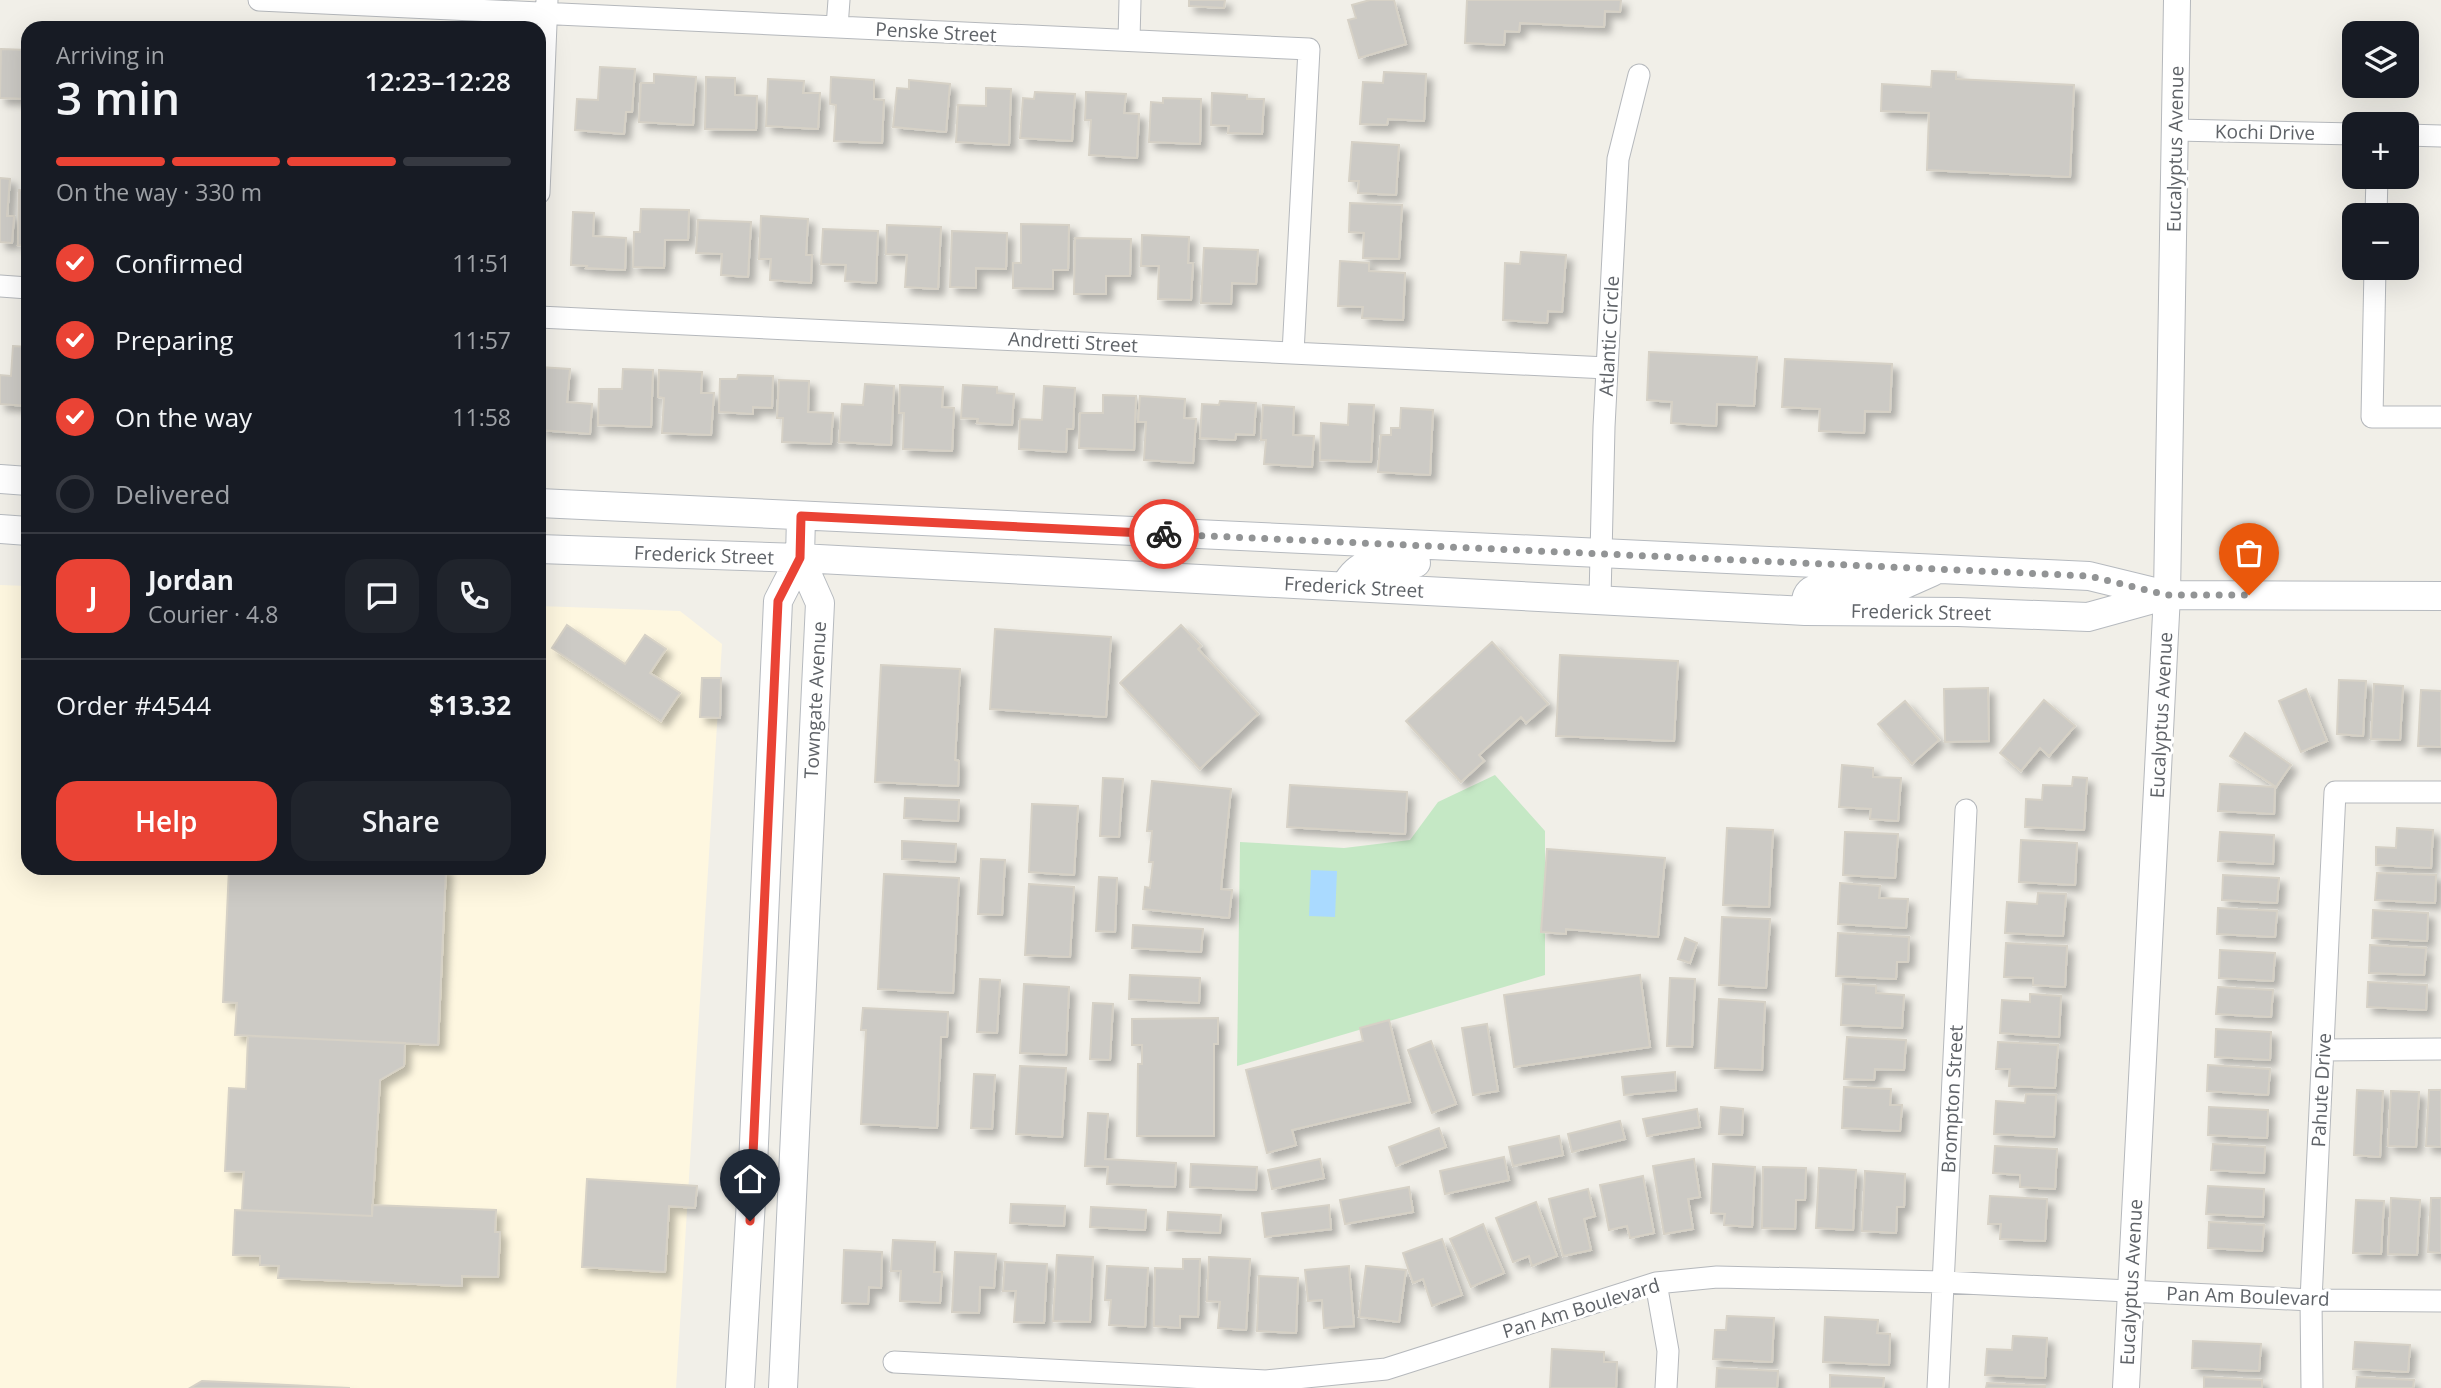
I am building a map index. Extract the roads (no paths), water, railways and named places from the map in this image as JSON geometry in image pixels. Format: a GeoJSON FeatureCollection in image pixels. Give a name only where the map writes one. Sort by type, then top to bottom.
{"type":"FeatureCollection","features":[{"type":"Feature","properties":{"kind":"main road"},"geometry":{"type":"LineString","coordinates":[[0,480],[21,481]]}},
{"type":"Feature","properties":{"kind":"main road","name":"Frederick Street"},"geometry":{"type":"LineString","coordinates":[[546,503],[2089,576],[2167,595],[2441,596]]}},
{"type":"Feature","properties":{"kind":"main road"},"geometry":{"type":"LineString","coordinates":[[740,1388],[753,1166],[778,601],[800,558],[801,516]]}},
{"type":"Feature","properties":{"kind":"main road"},"geometry":{"type":"LineString","coordinates":[[0,529],[21,530]]}},
{"type":"Feature","properties":{"kind":"main road"},"geometry":{"type":"LineString","coordinates":[[1345,586],[1352,573],[1365,565],[1458,564],[1473,560],[1487,548]]}},
{"type":"Feature","properties":{"kind":"main road","name":"Frederick Street"},"geometry":{"type":"LineString","coordinates":[[546,549],[800,558],[1600,598],[1805,611],[1958,612],[2088,617],[2167,595]]}},
{"type":"Feature","properties":{"kind":"main road","name":"Towngate Avenue"},"geometry":{"type":"LineString","coordinates":[[783,1388],[820,603],[800,558]]}},
{"type":"Feature","properties":{"kind":"main road"},"geometry":{"type":"LineString","coordinates":[[1805,611],[1806,597],[1809,591],[1815,589],[1884,590],[1896,588],[1938,569]]}},
{"type":"Feature","properties":{"kind":"main road"},"geometry":{"type":"LineString","coordinates":[[761,975],[778,1003],[773,1152],[793,1177]]}},
{"type":"Feature","properties":{"kind":"main road"},"geometry":{"type":"LineString","coordinates":[[741,1359],[784,1360]]}},
{"type":"Feature","properties":{"kind":"street","name":"Penske Street"},"geometry":{"type":"LineString","coordinates":[[259,0],[547,7],[838,27],[1309,49],[1293,353]]}},
{"type":"Feature","properties":{"kind":"street"},"geometry":{"type":"LineString","coordinates":[[838,27],[839,0]]}},
{"type":"Feature","properties":{"kind":"street"},"geometry":{"type":"LineString","coordinates":[[1129,40],[1130,0]]}},
{"type":"Feature","properties":{"kind":"street","name":"Eucalyptus Avenue"},"geometry":{"type":"LineString","coordinates":[[2126,1388],[2167,595],[2177,0]]}},
{"type":"Feature","properties":{"kind":"street"},"geometry":{"type":"LineString","coordinates":[[546,30],[547,7]]}},
{"type":"Feature","properties":{"kind":"street","name":"Atlantic Circle"},"geometry":{"type":"LineString","coordinates":[[1600,598],[1607,368],[1618,159],[1639,75]]}},
{"type":"Feature","properties":{"kind":"street","name":"Kochi Drive"},"geometry":{"type":"LineString","coordinates":[[2176,130],[2342,134]]}},
{"type":"Feature","properties":{"kind":"street"},"geometry":{"type":"LineString","coordinates":[[2419,135],[2441,136]]}},
{"type":"Feature","properties":{"kind":"street"},"geometry":{"type":"LineString","coordinates":[[2375,280],[2372,417],[2441,417]]}},
{"type":"Feature","properties":{"kind":"street"},"geometry":{"type":"LineString","coordinates":[[0,286],[21,288]]}},
{"type":"Feature","properties":{"kind":"street","name":"Andretti Street"},"geometry":{"type":"LineString","coordinates":[[546,317],[1607,368]]}},
{"type":"Feature","properties":{"kind":"street","name":"Pahute Drive"},"geometry":{"type":"LineString","coordinates":[[2312,1388],[2311,1300],[2335,792],[2441,792]]}},
{"type":"Feature","properties":{"kind":"street","name":"Brompton Street"},"geometry":{"type":"LineString","coordinates":[[1938,1388],[1966,810]]}},
{"type":"Feature","properties":{"kind":"street"},"geometry":{"type":"LineString","coordinates":[[2323,1049],[2441,1049]]}},
{"type":"Feature","properties":{"kind":"street","name":"Pan Am Boulevard"},"geometry":{"type":"LineString","coordinates":[[894,1362],[1266,1381],[1388,1378],[1656,1283],[1717,1277],[1944,1282],[2311,1300],[2441,1300]]}},
{"type":"Feature","properties":{"kind":"street"},"geometry":{"type":"LineString","coordinates":[[1656,1283],[1668,1351],[1666,1388]]}},
{"type":"Feature","properties":{"kind":"water"},"geometry":{"type":"Polygon","coordinates":[[[1311,870],[1337,871],[1335,917],[1309,916],[1311,870]]]}}]}
